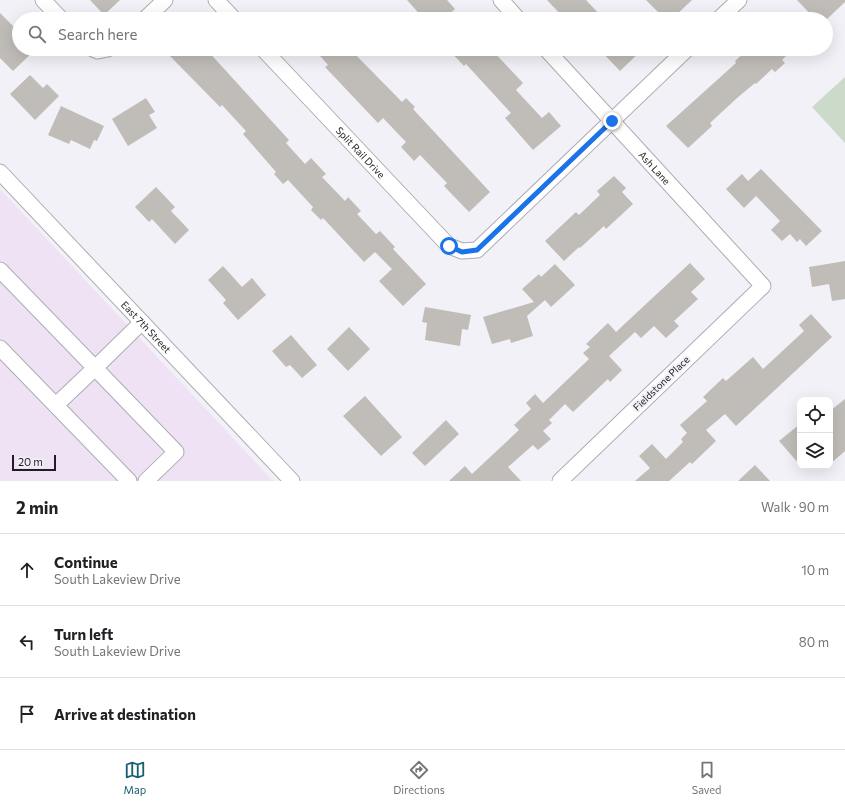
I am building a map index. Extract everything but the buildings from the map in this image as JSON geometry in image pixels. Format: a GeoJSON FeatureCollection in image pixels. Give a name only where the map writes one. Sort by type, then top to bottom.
{"type":"FeatureCollection","features":[{"type":"Feature","properties":{"kind":"street"},"geometry":{"type":"LineString","coordinates":[[43,0],[54,12]]}},
{"type":"Feature","properties":{"kind":"street"},"geometry":{"type":"LineString","coordinates":[[152,12],[165,0]]}},
{"type":"Feature","properties":{"kind":"street"},"geometry":{"type":"LineString","coordinates":[[216,0],[227,12]]}},
{"type":"Feature","properties":{"kind":"street"},"geometry":{"type":"LineString","coordinates":[[501,0],[512,12]]}},
{"type":"Feature","properties":{"kind":"street"},"geometry":{"type":"LineString","coordinates":[[726,12],[739,0]]}},
{"type":"Feature","properties":{"kind":"street","name":"Split Rail Drive"},"geometry":{"type":"LineString","coordinates":[[270,56],[449,246],[462,252],[477,250],[612,121]]}},
{"type":"Feature","properties":{"kind":"street","name":"Ash Lane"},"geometry":{"type":"LineString","coordinates":[[552,56],[763,286]]}},
{"type":"Feature","properties":{"kind":"street"},"geometry":{"type":"LineString","coordinates":[[612,121],[680,56]]}},
{"type":"Feature","properties":{"kind":"street","name":"East 7th Street"},"geometry":{"type":"LineString","coordinates":[[0,172],[292,481]]}},
{"type":"Feature","properties":{"kind":"street"},"geometry":{"type":"LineString","coordinates":[[0,270],[176,452],[146,481]]}},
{"type":"Feature","properties":{"kind":"street","name":"Fieldstone Place"},"geometry":{"type":"LineString","coordinates":[[560,481],[763,286]]}},
{"type":"Feature","properties":{"kind":"street"},"geometry":{"type":"LineString","coordinates":[[56,405],[142,322]]}},
{"type":"Feature","properties":{"kind":"street"},"geometry":{"type":"LineString","coordinates":[[0,348],[129,481]]}},
{"type":"Feature","properties":{"kind":"shaded area"},"geometry":{"type":"Polygon","coordinates":[[[0,189],[273,481],[0,481],[0,189]]]}},
{"type":"Feature","properties":{"kind":"green space"},"geometry":{"type":"Polygon","coordinates":[[[845,77],[845,143],[812,107],[845,77]]]}},
{"type":"Feature","properties":{"kind":"route"},"geometry":{"type":"LineString","coordinates":[[449,246],[462,252],[477,250],[612,121]]}}]}
